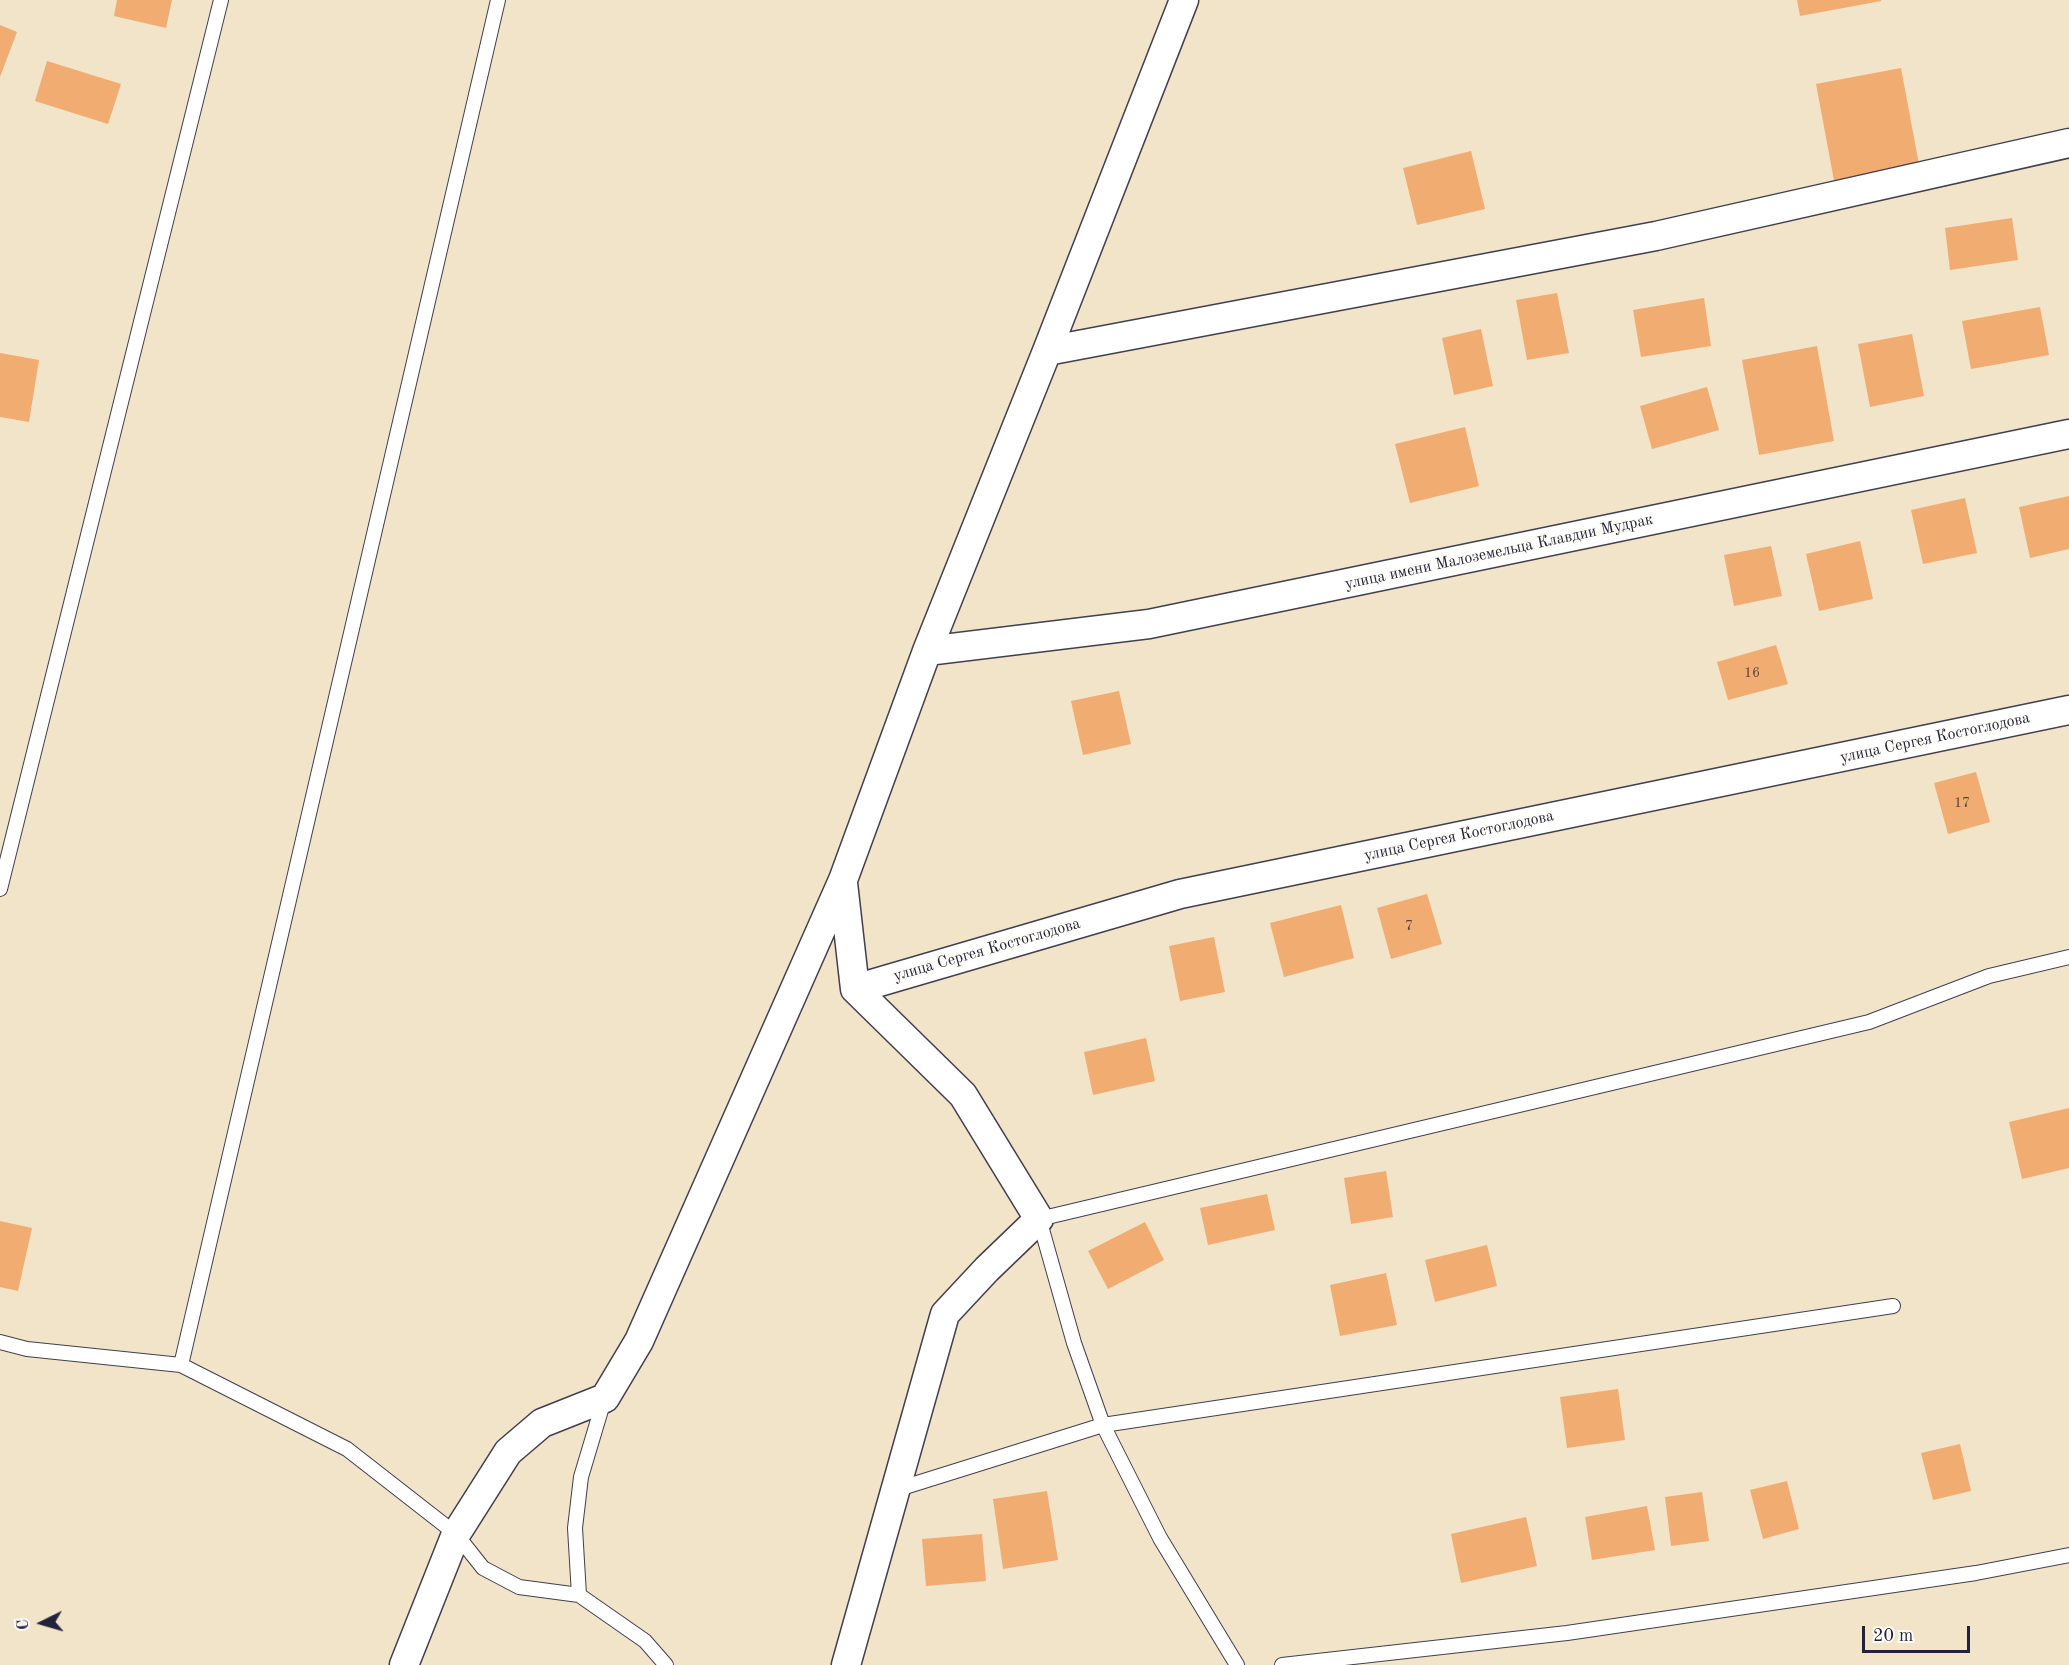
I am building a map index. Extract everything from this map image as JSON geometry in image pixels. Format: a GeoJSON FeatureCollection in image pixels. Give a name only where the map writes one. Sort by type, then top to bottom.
{"type":"FeatureCollection","features":[{"type":"Feature","properties":{"kind":"street"},"geometry":{"type":"LineString","coordinates":[[404,1665],[456,1534],[508,1452],[542,1423],[605,1398],[639,1341],[843,880],[927,651],[1184,0]]}},
{"type":"Feature","properties":{"kind":"street"},"geometry":{"type":"LineString","coordinates":[[1047,351],[1656,236],[2069,143]]}},
{"type":"Feature","properties":{"kind":"street","name":"улица имени Малоземельца Клавдии Мудрак"},"geometry":{"type":"LineString","coordinates":[[927,651],[1149,624],[2069,434]]}},
{"type":"Feature","properties":{"kind":"street","name":"улица Сергея Костоглодова"},"geometry":{"type":"LineString","coordinates":[[855,988],[1180,894],[2069,710]]}},
{"type":"Feature","properties":{"kind":"street"},"geometry":{"type":"LineString","coordinates":[[843,880],[855,988],[963,1095],[1039,1219],[945,1314],[846,1665]]}},
{"type":"Feature","properties":{"kind":"lane"},"geometry":{"type":"LineString","coordinates":[[0,889],[221,0]]}},
{"type":"Feature","properties":{"kind":"lane"},"geometry":{"type":"LineString","coordinates":[[181,1365],[498,0]]}},
{"type":"Feature","properties":{"kind":"lane"},"geometry":{"type":"LineString","coordinates":[[1237,1665],[1160,1538],[1103,1425],[1074,1343],[1039,1219],[1869,1022],[1989,976],[2069,957]]}},
{"type":"Feature","properties":{"kind":"lane"},"geometry":{"type":"LineString","coordinates":[[895,1490],[1103,1425],[1893,1306]]}},
{"type":"Feature","properties":{"kind":"lane"},"geometry":{"type":"LineString","coordinates":[[0,1342],[27,1349],[181,1365],[347,1449],[456,1534],[483,1568],[519,1587],[579,1594],[645,1641],[666,1665]]}},
{"type":"Feature","properties":{"kind":"lane"},"geometry":{"type":"LineString","coordinates":[[579,1594],[575,1528],[581,1477],[605,1398]]}},
{"type":"Feature","properties":{"kind":"lane"},"geometry":{"type":"LineString","coordinates":[[1282,1665],[1566,1633],[1976,1573],[2069,1555]]}},
{"type":"Feature","properties":{"kind":"building"},"geometry":{"type":"Polygon","coordinates":[[[117,0],[172,0],[166,28],[114,16],[117,0]]]}},
{"type":"Feature","properties":{"kind":"building"},"geometry":{"type":"Polygon","coordinates":[[[1797,0],[1881,0],[1881,1],[1800,16],[1797,0]]]}},
{"type":"Feature","properties":{"kind":"building"},"geometry":{"type":"Polygon","coordinates":[[[0,25],[17,32],[0,77],[0,25]]]}},
{"type":"Feature","properties":{"kind":"building"},"geometry":{"type":"Polygon","coordinates":[[[47,61],[121,84],[108,124],[35,101],[47,61]]]}},
{"type":"Feature","properties":{"kind":"building"},"geometry":{"type":"Polygon","coordinates":[[[1901,68],[1920,170],[1835,186],[1816,84],[1901,68]]]}},
{"type":"Feature","properties":{"kind":"building"},"geometry":{"type":"Polygon","coordinates":[[[1471,151],[1485,209],[1417,225],[1403,168],[1471,151]]]}},
{"type":"Feature","properties":{"kind":"building"},"geometry":{"type":"Polygon","coordinates":[[[2012,218],[2018,260],[1950,270],[1945,228],[2012,218]]]}},
{"type":"Feature","properties":{"kind":"building"},"geometry":{"type":"Polygon","coordinates":[[[1557,293],[1569,353],[1527,360],[1516,300],[1557,293]]]}},
{"type":"Feature","properties":{"kind":"building"},"geometry":{"type":"Polygon","coordinates":[[[1704,298],[1711,346],[1641,357],[1633,310],[1704,298]]]}},
{"type":"Feature","properties":{"kind":"building"},"geometry":{"type":"Polygon","coordinates":[[[2040,307],[2049,355],[1971,369],[1962,321],[2040,307]]]}},
{"type":"Feature","properties":{"kind":"building"},"geometry":{"type":"Polygon","coordinates":[[[1481,329],[1493,386],[1454,395],[1442,338],[1481,329]]]}},
{"type":"Feature","properties":{"kind":"building"},"geometry":{"type":"Polygon","coordinates":[[[1912,334],[1924,396],[1870,407],[1858,344],[1912,334]]]}},
{"type":"Feature","properties":{"kind":"building"},"geometry":{"type":"Polygon","coordinates":[[[1817,346],[1834,441],[1759,455],[1742,360],[1817,346]]]}},
{"type":"Feature","properties":{"kind":"building"},"geometry":{"type":"Polygon","coordinates":[[[0,353],[39,360],[29,422],[0,417],[0,353]]]}},
{"type":"Feature","properties":{"kind":"building"},"geometry":{"type":"Polygon","coordinates":[[[1707,387],[1719,430],[1652,449],[1640,406],[1707,387]]]}},
{"type":"Feature","properties":{"kind":"building"},"geometry":{"type":"Polygon","coordinates":[[[1465,427],[1479,486],[1410,503],[1395,444],[1465,427]]]}},
{"type":"Feature","properties":{"kind":"building"},"geometry":{"type":"Polygon","coordinates":[[[2069,496],[2069,549],[2030,558],[2019,507],[2069,496]]]}},
{"type":"Feature","properties":{"kind":"building"},"geometry":{"type":"Polygon","coordinates":[[[1965,498],[1977,553],[1923,564],[1911,510],[1965,498]]]}},
{"type":"Feature","properties":{"kind":"building"},"geometry":{"type":"Polygon","coordinates":[[[1860,541],[1873,599],[1819,611],[1806,554],[1860,541]]]}},
{"type":"Feature","properties":{"kind":"building"},"geometry":{"type":"Polygon","coordinates":[[[1771,546],[1782,596],[1734,606],[1724,555],[1771,546]]]}},
{"type":"Feature","properties":{"kind":"building"},"geometry":{"type":"Polygon","coordinates":[[[1776,645],[1788,684],[1728,700],[1717,662],[1776,645]]]}},
{"type":"Feature","properties":{"kind":"building"},"geometry":{"type":"Polygon","coordinates":[[[1119,691],[1131,744],[1083,755],[1071,701],[1119,691]]]}},
{"type":"Feature","properties":{"kind":"building"},"geometry":{"type":"Polygon","coordinates":[[[1976,772],[1990,822],[1948,834],[1934,783],[1976,772]]]}},
{"type":"Feature","properties":{"kind":"building"},"geometry":{"type":"Polygon","coordinates":[[[1427,894],[1442,944],[1391,959],[1377,908],[1427,894]]]}},
{"type":"Feature","properties":{"kind":"building"},"geometry":{"type":"Polygon","coordinates":[[[1341,905],[1354,958],[1284,977],[1270,923],[1341,905]]]}},
{"type":"Feature","properties":{"kind":"building"},"geometry":{"type":"Polygon","coordinates":[[[1214,937],[1225,992],[1180,1001],[1169,946],[1214,937]]]}},
{"type":"Feature","properties":{"kind":"building"},"geometry":{"type":"Polygon","coordinates":[[[1146,1038],[1155,1081],[1093,1095],[1084,1052],[1146,1038]]]}},
{"type":"Feature","properties":{"kind":"building"},"geometry":{"type":"Polygon","coordinates":[[[2069,1108],[2069,1168],[2022,1179],[2009,1122],[2069,1108]]]}},
{"type":"Feature","properties":{"kind":"building"},"geometry":{"type":"Polygon","coordinates":[[[1386,1171],[1393,1217],[1351,1224],[1344,1178],[1386,1171]]]}},
{"type":"Feature","properties":{"kind":"building"},"geometry":{"type":"Polygon","coordinates":[[[1267,1194],[1275,1230],[1208,1245],[1200,1208],[1267,1194]]]}},
{"type":"Feature","properties":{"kind":"building"},"geometry":{"type":"Polygon","coordinates":[[[0,1221],[32,1228],[18,1291],[0,1287],[0,1221]]]}},
{"type":"Feature","properties":{"kind":"building"},"geometry":{"type":"Polygon","coordinates":[[[1145,1222],[1164,1260],[1108,1289],[1088,1251],[1145,1222]]]}},
{"type":"Feature","properties":{"kind":"building"},"geometry":{"type":"Polygon","coordinates":[[[1487,1245],[1497,1286],[1435,1302],[1425,1260],[1487,1245]]]}},
{"type":"Feature","properties":{"kind":"building"},"geometry":{"type":"Polygon","coordinates":[[[1386,1273],[1397,1325],[1340,1336],[1330,1285],[1386,1273]]]}},
{"type":"Feature","properties":{"kind":"building"},"geometry":{"type":"Polygon","coordinates":[[[1618,1389],[1625,1440],[1567,1448],[1560,1397],[1618,1389]]]}},
{"type":"Feature","properties":{"kind":"building"},"geometry":{"type":"Polygon","coordinates":[[[1960,1444],[1971,1491],[1933,1500],[1921,1453],[1960,1444]]]}},
{"type":"Feature","properties":{"kind":"building"},"geometry":{"type":"Polygon","coordinates":[[[1787,1481],[1799,1529],[1763,1539],[1750,1490],[1787,1481]]]}},
{"type":"Feature","properties":{"kind":"building"},"geometry":{"type":"Polygon","coordinates":[[[1047,1491],[1058,1560],[1003,1569],[993,1499],[1047,1491]]]}},
{"type":"Feature","properties":{"kind":"building"},"geometry":{"type":"Polygon","coordinates":[[[1702,1492],[1709,1541],[1671,1546],[1665,1497],[1702,1492]]]}},
{"type":"Feature","properties":{"kind":"building"},"geometry":{"type":"Polygon","coordinates":[[[1647,1506],[1655,1550],[1592,1560],[1585,1517],[1647,1506]]]}},
{"type":"Feature","properties":{"kind":"building"},"geometry":{"type":"Polygon","coordinates":[[[1526,1517],[1537,1566],[1461,1583],[1451,1534],[1526,1517]]]}},
{"type":"Feature","properties":{"kind":"building"},"geometry":{"type":"Polygon","coordinates":[[[982,1534],[986,1581],[926,1586],[922,1539],[982,1534]]]}}]}
